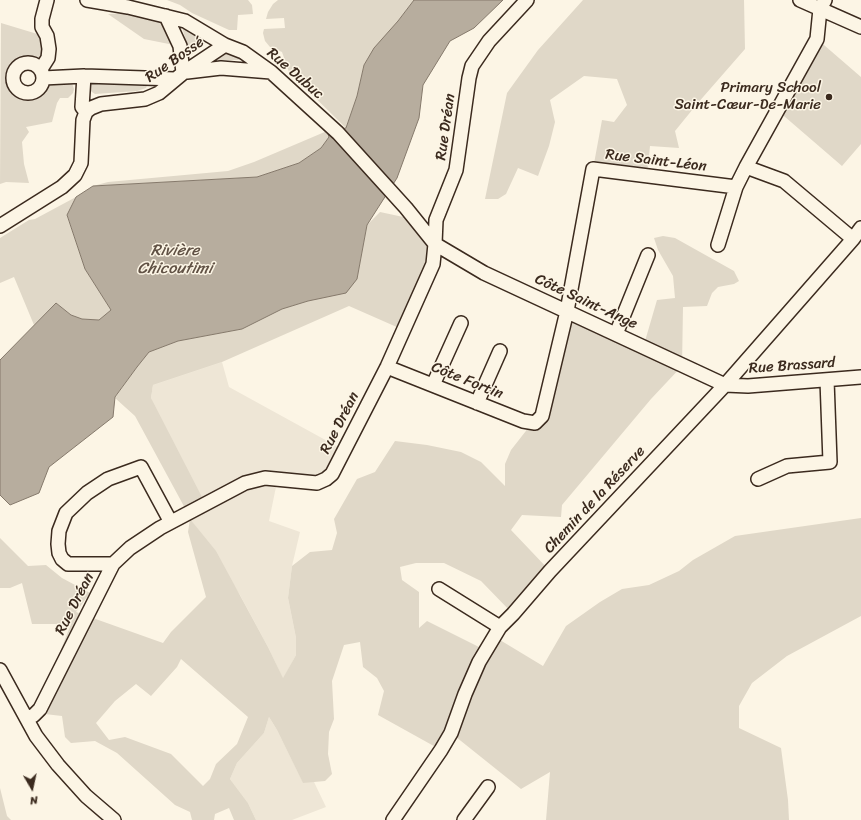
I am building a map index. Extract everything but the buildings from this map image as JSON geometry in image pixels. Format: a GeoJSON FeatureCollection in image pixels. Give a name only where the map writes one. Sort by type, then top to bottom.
{"type":"FeatureCollection","features":[{"type":"Feature","properties":{"kind":"street"},"geometry":{"type":"LineString","coordinates":[[47,0],[42,19],[42,27],[47,36],[49,48],[48,58],[42,74],[84,76],[180,76],[221,68],[271,72]]}},
{"type":"Feature","properties":{"kind":"street","name":"Rue Dubuc"},"geometry":{"type":"LineString","coordinates":[[87,0],[128,6],[185,21],[225,45],[242,52],[271,72],[338,133],[406,208],[435,244]]}},
{"type":"Feature","properties":{"kind":"street","name":"Rue Dréan"},"geometry":{"type":"LineString","coordinates":[[27,719],[40,709],[114,564],[130,548],[160,528],[245,483],[265,478],[317,482],[326,479],[332,474],[387,367],[433,264],[436,220],[456,170],[472,66],[489,41],[527,0]]}},
{"type":"Feature","properties":{"kind":"street"},"geometry":{"type":"LineString","coordinates":[[800,0],[823,5],[861,28]]}},
{"type":"Feature","properties":{"kind":"street"},"geometry":{"type":"LineString","coordinates":[[718,245],[736,187],[746,166],[817,39],[823,5]]}},
{"type":"Feature","properties":{"kind":"street"},"geometry":{"type":"LineString","coordinates":[[166,16],[180,46],[180,76]]}},
{"type":"Feature","properties":{"kind":"street","name":"Rue Bossé"},"geometry":{"type":"LineString","coordinates":[[86,112],[101,104],[145,99],[159,93],[180,76],[225,45]]}},
{"type":"Feature","properties":{"kind":"street"},"geometry":{"type":"LineString","coordinates":[[0,226],[62,187],[75,175],[81,163],[83,120],[86,112],[82,107],[84,76]]}},
{"type":"Feature","properties":{"kind":"street"},"geometry":{"type":"LineString","coordinates":[[746,166],[784,181],[853,239]]}},
{"type":"Feature","properties":{"kind":"street","name":"Rue Saint-Léon"},"geometry":{"type":"LineString","coordinates":[[536,423],[542,416],[567,311],[593,169],[736,187]]}},
{"type":"Feature","properties":{"kind":"street","name":"Chemin de la Réserve"},"geometry":{"type":"LineString","coordinates":[[393,820],[451,733],[465,694],[479,662],[500,626],[513,614],[550,571],[725,385],[861,228]]}},
{"type":"Feature","properties":{"kind":"street","name":"Côte Saint-Ange"},"geometry":{"type":"LineString","coordinates":[[435,244],[484,273],[725,385]]}},
{"type":"Feature","properties":{"kind":"street"},"geometry":{"type":"LineString","coordinates":[[616,334],[648,255]]}},
{"type":"Feature","properties":{"kind":"street"},"geometry":{"type":"LineString","coordinates":[[433,385],[461,323]]}},
{"type":"Feature","properties":{"kind":"street"},"geometry":{"type":"LineString","coordinates":[[477,403],[500,351]]}},
{"type":"Feature","properties":{"kind":"street","name":"Côte Fortin"},"geometry":{"type":"LineString","coordinates":[[387,367],[523,421],[536,423]]}},
{"type":"Feature","properties":{"kind":"street","name":"Rue Brassard"},"geometry":{"type":"LineString","coordinates":[[725,385],[748,386],[861,377]]}},
{"type":"Feature","properties":{"kind":"street"},"geometry":{"type":"LineString","coordinates":[[758,479],[787,466],[830,462],[827,380]]}},
{"type":"Feature","properties":{"kind":"street"},"geometry":{"type":"LineString","coordinates":[[114,564],[68,564],[62,559],[59,553],[59,531],[66,513],[87,492],[108,479],[141,467],[168,517]]}},
{"type":"Feature","properties":{"kind":"street"},"geometry":{"type":"LineString","coordinates":[[439,589],[500,626]]}},
{"type":"Feature","properties":{"kind":"street"},"geometry":{"type":"LineString","coordinates":[[0,670],[36,736],[58,765],[86,796],[114,820]]}},
{"type":"Feature","properties":{"kind":"street"},"geometry":{"type":"LineString","coordinates":[[464,820],[488,787]]}},
{"type":"Feature","properties":{"kind":"shaded area"},"geometry":{"type":"Polygon","coordinates":[[[167,0],[248,0],[252,5],[253,14],[238,15],[237,30],[229,30],[167,0]]]}},
{"type":"Feature","properties":{"kind":"shaded area"},"geometry":{"type":"Polygon","coordinates":[[[278,0],[414,0],[364,65],[357,96],[346,128],[289,72],[282,52],[270,47],[265,41],[263,33],[264,29],[285,28],[284,18],[266,19],[273,4],[278,0]]]}},
{"type":"Feature","properties":{"kind":"shaded area"},"geometry":{"type":"Polygon","coordinates":[[[583,0],[744,0],[745,49],[675,131],[679,148],[650,146],[647,175],[593,169],[602,120],[614,122],[627,105],[617,79],[584,76],[550,100],[555,122],[549,146],[538,176],[518,168],[506,194],[498,199],[485,199],[507,93],[538,50],[583,0]]]}},
{"type":"Feature","properties":{"kind":"shaded area"},"geometry":{"type":"Polygon","coordinates":[[[129,13],[153,16],[165,26],[174,45],[144,39],[108,14],[129,13]]]}},
{"type":"Feature","properties":{"kind":"shaded area"},"geometry":{"type":"Polygon","coordinates":[[[1,23],[44,36],[42,59],[19,59],[11,66],[7,78],[8,87],[11,92],[15,95],[29,99],[36,98],[49,84],[72,83],[74,89],[73,93],[68,98],[60,98],[57,103],[52,122],[26,127],[29,132],[22,142],[24,164],[29,183],[6,182],[0,184],[1,23]]]}},
{"type":"Feature","properties":{"kind":"shaded area"},"geometry":{"type":"Polygon","coordinates":[[[182,27],[209,40],[190,56],[182,27]]]}},
{"type":"Feature","properties":{"kind":"shaded area","name":"Primary School Saint-Cœur-De-Marie"},"geometry":{"type":"Polygon","coordinates":[[[817,39],[861,77],[861,144],[842,166],[777,110],[817,39]]]}},
{"type":"Feature","properties":{"kind":"shaded area"},"geometry":{"type":"Polygon","coordinates":[[[226,49],[241,60],[215,60],[226,49]]]}},
{"type":"Feature","properties":{"kind":"shaded area"},"geometry":{"type":"Polygon","coordinates":[[[90,80],[148,83],[146,88],[137,91],[95,94],[89,90],[90,80]]]}},
{"type":"Feature","properties":{"kind":"shaded area"},"geometry":{"type":"Polygon","coordinates":[[[327,131],[329,137],[321,148],[299,163],[257,177],[93,186],[108,182],[228,171],[254,162],[327,131]]]}},
{"type":"Feature","properties":{"kind":"shaded area"},"geometry":{"type":"Polygon","coordinates":[[[76,197],[67,216],[85,269],[111,310],[99,320],[82,319],[71,315],[56,303],[34,325],[14,277],[0,283],[0,238],[29,220],[35,219],[76,197]]]}},
{"type":"Feature","properties":{"kind":"shaded area"},"geometry":{"type":"Polygon","coordinates":[[[380,212],[408,218],[431,250],[399,328],[349,306],[222,362],[153,385],[151,398],[204,501],[186,510],[135,416],[115,398],[149,352],[178,341],[242,329],[282,309],[308,301],[357,279],[367,225],[380,212]]]}},
{"type":"Feature","properties":{"kind":"shaded area"},"geometry":{"type":"Polygon","coordinates":[[[663,236],[675,238],[734,271],[739,281],[734,284],[718,287],[712,293],[707,306],[683,307],[682,366],[651,399],[562,505],[561,517],[522,515],[511,530],[550,571],[513,614],[481,581],[444,563],[416,563],[400,567],[402,580],[419,592],[419,628],[427,621],[485,650],[495,637],[543,666],[566,626],[600,602],[622,589],[649,585],[679,571],[693,560],[735,536],[861,518],[861,616],[787,656],[752,683],[739,706],[739,728],[781,748],[788,800],[789,820],[546,820],[550,772],[521,789],[451,733],[441,750],[378,715],[384,691],[377,678],[363,667],[360,642],[344,645],[332,681],[334,719],[329,732],[328,754],[332,774],[325,781],[303,783],[269,717],[264,733],[237,763],[230,779],[248,803],[256,820],[234,820],[229,808],[215,814],[214,820],[192,820],[190,812],[175,805],[117,753],[95,741],[71,743],[65,737],[62,716],[36,713],[71,624],[32,624],[22,583],[10,588],[0,588],[0,538],[28,566],[46,565],[62,578],[90,593],[76,612],[163,643],[171,632],[206,597],[188,532],[190,519],[216,551],[283,678],[296,655],[296,638],[288,598],[292,566],[310,552],[332,550],[337,533],[334,519],[357,479],[375,472],[395,441],[427,445],[461,452],[481,462],[505,486],[505,464],[511,450],[536,416],[561,312],[643,348],[657,300],[675,298],[673,276],[658,250],[654,238],[663,236]],[[181,659],[177,667],[151,696],[136,684],[115,701],[96,723],[109,740],[125,737],[171,754],[203,786],[210,779],[216,764],[237,744],[248,717],[181,659]]]}},
{"type":"Feature","properties":{"kind":"shaded area"},"geometry":{"type":"Polygon","coordinates":[[[222,362],[229,387],[340,448],[329,469],[322,475],[313,478],[278,477],[269,521],[300,532],[292,566],[288,598],[296,638],[296,655],[283,679],[268,647],[240,595],[190,519],[151,398],[153,385],[222,362]]]}},
{"type":"Feature","properties":{"kind":"shaded area"},"geometry":{"type":"Polygon","coordinates":[[[269,717],[303,782],[314,782],[326,807],[292,820],[256,820],[248,803],[230,779],[237,763],[264,733],[269,717]]]}},
{"type":"Feature","properties":{"kind":"shaded area"},"geometry":{"type":"Polygon","coordinates":[[[0,788],[7,816],[11,820],[0,820],[0,788]]]}},
{"type":"Feature","properties":{"kind":"water","name":"Rivière Chicoutimi"},"geometry":{"type":"Polygon","coordinates":[[[414,0],[503,0],[474,28],[450,41],[423,85],[419,118],[397,178],[367,225],[357,279],[346,293],[308,301],[282,309],[242,329],[178,341],[149,352],[115,397],[113,417],[49,467],[39,493],[10,505],[0,495],[0,360],[56,303],[71,315],[82,319],[99,320],[111,310],[85,269],[67,215],[76,197],[93,186],[257,177],[299,163],[321,148],[329,137],[327,131],[346,128],[357,96],[364,65],[374,48],[414,0]]]}},
{"type":"Feature","properties":{"kind":"place","name":"Primary School Saint-Cœur-De-Marie"},"geometry":{"type":"Point","coordinates":[829,97]}}]}
